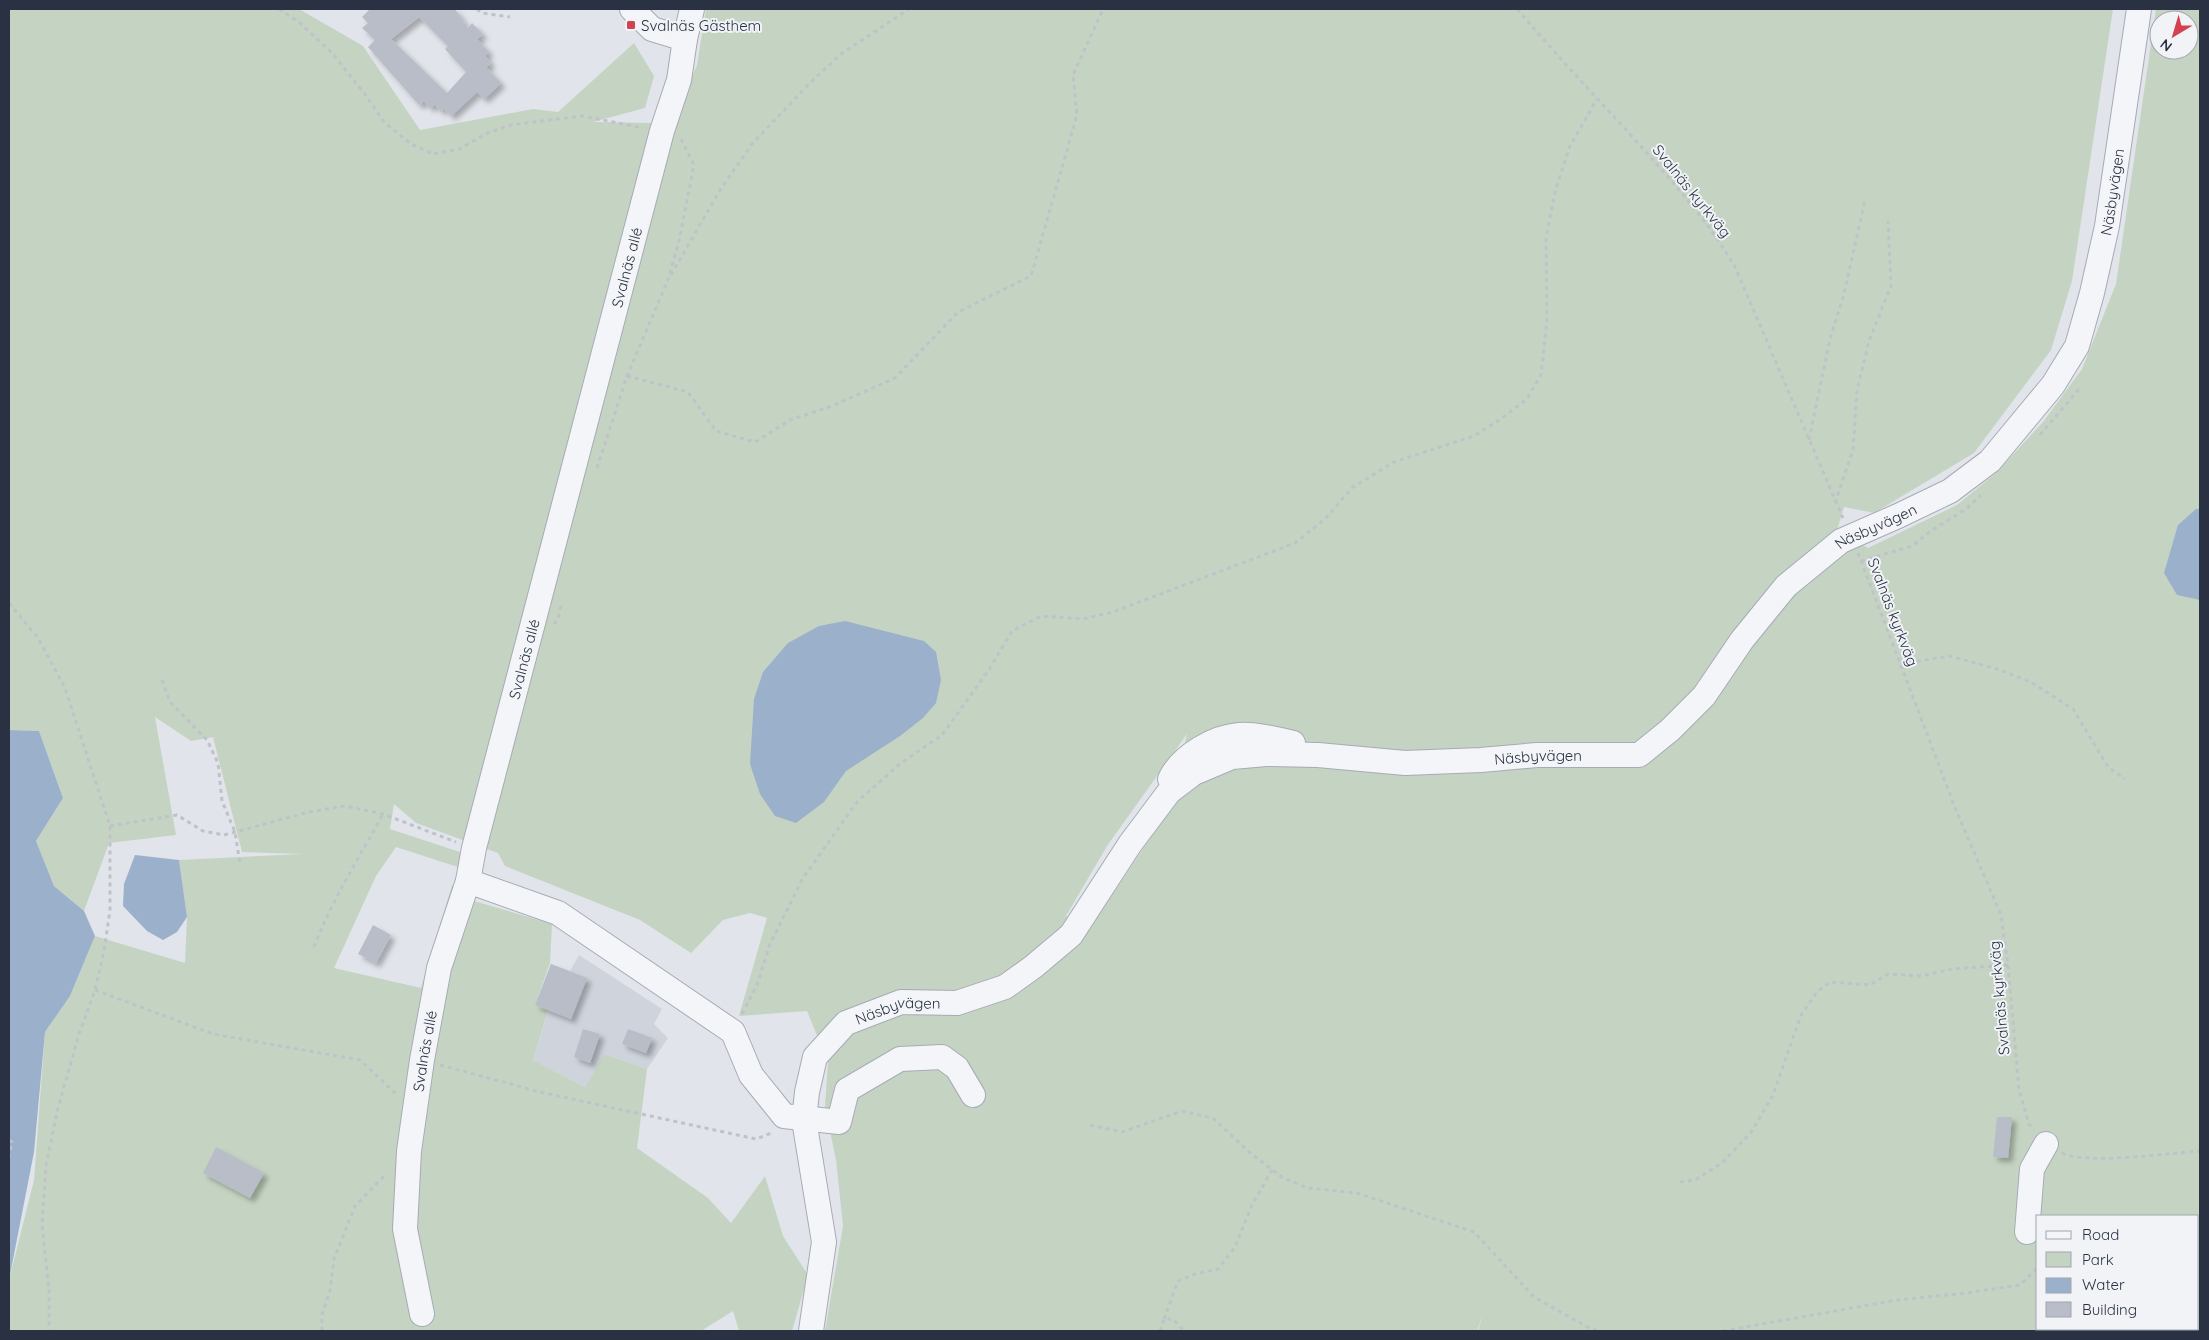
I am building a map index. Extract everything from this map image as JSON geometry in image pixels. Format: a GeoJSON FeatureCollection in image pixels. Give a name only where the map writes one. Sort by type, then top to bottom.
{"type":"FeatureCollection","features":[{"type":"Feature","properties":{"kind":"street"},"geometry":{"type":"LineString","coordinates":[[632,9],[652,29],[685,39]]}},
{"type":"Feature","properties":{"kind":"street","name":"Svalnäs allé"},"geometry":{"type":"LineString","coordinates":[[422,1314],[405,1229],[408,1151],[439,968],[468,881],[474,848],[662,131],[679,80],[692,9]]}},
{"type":"Feature","properties":{"kind":"street","name":"Näsbyvägen"},"geometry":{"type":"LineString","coordinates":[[811,1331],[824,1242],[804,1120],[807,1092],[815,1057],[846,1023],[901,1002],[957,1003],[1005,986],[1033,968],[1071,935],[1156,807],[1169,792],[1194,773],[1232,757],[1266,754],[1355,758],[1405,763],[1481,760],[1537,755],[1639,755],[1670,730],[1704,696],[1742,640],[1786,586],[1841,540],[1852,537],[1950,491],[1990,462],[2053,385],[2077,346],[2092,293],[2107,226],[2139,9]]}},
{"type":"Feature","properties":{"kind":"street"},"geometry":{"type":"LineString","coordinates":[[468,881],[558,913],[733,1032],[751,1074],[766,1096],[784,1116],[804,1120],[839,1122],[847,1090],[900,1059],[942,1057],[957,1068],[973,1095]]}},
{"type":"Feature","properties":{"kind":"street"},"geometry":{"type":"LineString","coordinates":[[2027,1232],[2032,1169],[2046,1144]]}},
{"type":"Feature","properties":{"kind":"path"},"geometry":{"type":"LineString","coordinates":[[279,9],[299,22],[332,53],[384,122],[411,144],[433,154],[459,148],[488,133],[511,125],[583,116],[662,131],[682,138],[694,165],[679,241],[668,280]]}},
{"type":"Feature","properties":{"kind":"path"},"geometry":{"type":"LineString","coordinates":[[477,9],[482,13],[510,17]]}},
{"type":"Feature","properties":{"kind":"path"},"geometry":{"type":"LineString","coordinates":[[909,9],[841,54],[808,84],[752,144],[720,190],[668,280],[627,376],[688,392],[716,431],[754,442],[790,420],[832,406],[895,378],[958,312],[1031,276],[1077,115],[1074,75],[1103,9]]}},
{"type":"Feature","properties":{"kind":"path","name":"Svalnäs kyrkväg"},"geometry":{"type":"LineString","coordinates":[[1516,9],[1696,209],[1718,237],[1735,267],[1808,441],[1852,537],[1956,810],[2002,915],[2019,1090],[2030,1124],[2046,1144],[2068,1156],[2096,1158],[2200,1151]]}},
{"type":"Feature","properties":{"kind":"path"},"geometry":{"type":"LineString","coordinates":[[733,1032],[757,985],[770,944],[803,878],[857,802],[901,763],[942,735],[990,668],[1012,631],[1040,616],[1082,619],[1113,612],[1295,543],[1325,519],[1353,487],[1394,462],[1474,436],[1502,418],[1526,399],[1541,375],[1547,320],[1546,238],[1556,188],[1570,146],[1597,99]]}},
{"type":"Feature","properties":{"kind":"path"},"geometry":{"type":"LineString","coordinates":[[1808,441],[1830,340],[1849,277],[1865,200]]}},
{"type":"Feature","properties":{"kind":"path"},"geometry":{"type":"LineString","coordinates":[[1835,503],[1852,450],[1858,390],[1869,341],[1892,286],[1888,221]]}},
{"type":"Feature","properties":{"kind":"path"},"geometry":{"type":"LineString","coordinates":[[9,603],[38,638],[65,688],[110,826],[110,910],[95,990],[74,1052],[46,1165],[42,1225],[49,1289],[49,1331]]}},
{"type":"Feature","properties":{"kind":"path"},"geometry":{"type":"LineString","coordinates":[[1901,664],[1950,656],[1997,669],[2031,682],[2072,709],[2108,767],[2125,779]]}},
{"type":"Feature","properties":{"kind":"path"},"geometry":{"type":"LineString","coordinates":[[162,680],[170,702],[207,740],[218,763],[222,801],[235,832],[240,864]]}},
{"type":"Feature","properties":{"kind":"path"},"geometry":{"type":"LineString","coordinates":[[110,826],[177,815],[203,831],[224,835],[309,812],[344,806],[383,814],[474,848]]}},
{"type":"Feature","properties":{"kind":"path"},"geometry":{"type":"LineString","coordinates":[[314,946],[326,915],[346,884],[383,814]]}},
{"type":"Feature","properties":{"kind":"path"},"geometry":{"type":"LineString","coordinates":[[1680,1182],[1695,1180],[1722,1163],[1752,1131],[1773,1094],[1801,1015],[1817,992],[1830,982],[1870,985],[1888,974],[1921,976],[1952,969],[2008,964]]}},
{"type":"Feature","properties":{"kind":"path"},"geometry":{"type":"LineString","coordinates":[[95,990],[213,1034],[360,1060],[395,1093],[397,1103]]}},
{"type":"Feature","properties":{"kind":"path"},"geometry":{"type":"LineString","coordinates":[[422,1060],[540,1092],[756,1139],[804,1120]]}},
{"type":"Feature","properties":{"kind":"path"},"geometry":{"type":"LineString","coordinates":[[1090,1125],[1122,1132],[1182,1111],[1213,1118],[1249,1152],[1283,1178],[1308,1188],[1357,1192],[1474,1232],[1534,1297],[1591,1329],[1602,1331]]}},
{"type":"Feature","properties":{"kind":"path"},"geometry":{"type":"LineString","coordinates":[[9,1140],[12,1142],[9,1157]]}},
{"type":"Feature","properties":{"kind":"path"},"geometry":{"type":"LineString","coordinates":[[322,1331],[322,1314],[330,1291],[334,1259],[355,1206],[408,1151]]}},
{"type":"Feature","properties":{"kind":"path"},"geometry":{"type":"LineString","coordinates":[[1160,1331],[1178,1281],[1218,1268],[1235,1248],[1252,1205],[1272,1170]]}},
{"type":"Feature","properties":{"kind":"path"},"geometry":{"type":"LineString","coordinates":[[1723,1331],[1897,1300],[2020,1285],[2036,1269]]}},
{"type":"Feature","properties":{"kind":"path"},"geometry":{"type":"LineString","coordinates":[[1164,1320],[1173,1319],[1184,1331]]}},
{"type":"Feature","properties":{"kind":"shaded area"},"geometry":{"type":"Polygon","coordinates":[[[579,955],[662,1009],[654,1024],[668,1038],[647,1069],[604,1054],[585,1087],[533,1060],[548,1011],[535,1005],[551,964],[570,971],[579,955]]]}},
{"type":"Feature","properties":{"kind":"green space"},"geometry":{"type":"Polygon","coordinates":[[[9,9],[299,9],[363,46],[420,130],[533,109],[558,112],[634,43],[654,76],[645,108],[593,122],[651,123],[662,146],[697,65],[706,9],[2113,9],[2072,281],[2051,350],[1974,453],[1874,513],[1844,507],[1837,530],[1868,548],[1957,505],[1995,474],[2043,422],[2082,369],[2116,284],[2149,57],[2149,60],[2199,60],[2199,10],[2156,9],[2200,9],[2200,1331],[1478,1331],[1483,1314],[1477,1331],[825,1331],[843,1226],[836,1160],[825,1107],[828,1062],[807,1011],[739,1016],[767,918],[750,913],[723,920],[691,953],[640,920],[505,866],[498,853],[416,823],[394,804],[390,829],[466,854],[461,868],[396,847],[376,876],[334,968],[421,988],[452,885],[474,901],[552,924],[550,963],[535,1005],[548,1010],[533,1060],[585,1087],[604,1054],[647,1069],[637,1148],[708,1198],[731,1223],[765,1176],[783,1236],[808,1275],[792,1331],[739,1331],[733,1311],[701,1331],[9,1331],[9,1280],[34,1180],[45,1032],[70,996],[95,936],[185,963],[187,917],[179,860],[303,854],[242,852],[213,737],[191,741],[155,717],[176,835],[109,843],[84,911],[54,886],[36,841],[63,798],[39,731],[9,730],[9,9]],[[1187,734],[1107,846],[1066,916],[1085,936],[1170,808],[1187,734]]]}},
{"type":"Feature","properties":{"kind":"water"},"geometry":{"type":"Polygon","coordinates":[[[2196,509],[2200,509],[2200,600],[2177,595],[2164,573],[2178,525],[2196,509]]]}},
{"type":"Feature","properties":{"kind":"water"},"geometry":{"type":"Polygon","coordinates":[[[845,621],[924,641],[936,652],[941,680],[936,703],[923,718],[900,736],[846,771],[824,802],[796,823],[775,816],[760,794],[750,764],[754,699],[763,672],[788,643],[819,626],[845,621]]]}},
{"type":"Feature","properties":{"kind":"water"},"geometry":{"type":"Polygon","coordinates":[[[9,730],[39,731],[63,798],[36,841],[54,886],[84,911],[95,936],[70,996],[45,1032],[34,1152],[9,1280],[9,730]]]}},
{"type":"Feature","properties":{"kind":"water"},"geometry":{"type":"Polygon","coordinates":[[[135,855],[179,860],[187,917],[177,932],[163,940],[147,931],[123,906],[124,884],[135,855]]]}},
{"type":"Feature","properties":{"kind":"building"},"geometry":{"type":"Polygon","coordinates":[[[370,9],[455,9],[468,28],[472,23],[483,34],[477,39],[489,52],[485,56],[491,63],[486,67],[501,83],[484,99],[477,92],[451,116],[444,108],[440,111],[435,104],[430,108],[424,101],[419,105],[368,47],[375,40],[362,28],[368,23],[362,17],[370,9]],[[419,17],[391,39],[447,93],[466,72],[445,49],[448,46],[419,17]]]}},
{"type":"Feature","properties":{"kind":"building"},"geometry":{"type":"Polygon","coordinates":[[[373,925],[391,935],[376,963],[358,954],[373,925]]]}},
{"type":"Feature","properties":{"kind":"building"},"geometry":{"type":"Polygon","coordinates":[[[551,964],[587,978],[571,1019],[535,1005],[551,964]]]}},
{"type":"Feature","properties":{"kind":"building"},"geometry":{"type":"Polygon","coordinates":[[[583,1029],[600,1034],[590,1063],[574,1057],[583,1029]]]}},
{"type":"Feature","properties":{"kind":"building"},"geometry":{"type":"Polygon","coordinates":[[[628,1029],[652,1038],[646,1053],[622,1044],[628,1029]]]}},
{"type":"Feature","properties":{"kind":"building"},"geometry":{"type":"Polygon","coordinates":[[[1997,1117],[2012,1117],[2008,1158],[1993,1157],[1997,1117]]]}},
{"type":"Feature","properties":{"kind":"building"},"geometry":{"type":"Polygon","coordinates":[[[216,1147],[264,1173],[250,1198],[203,1173],[216,1147]]]}},
{"type":"Feature","properties":{"kind":"place","name":"Svalnäs Gästhem"},"geometry":{"type":"Point","coordinates":[631,25]}}]}
